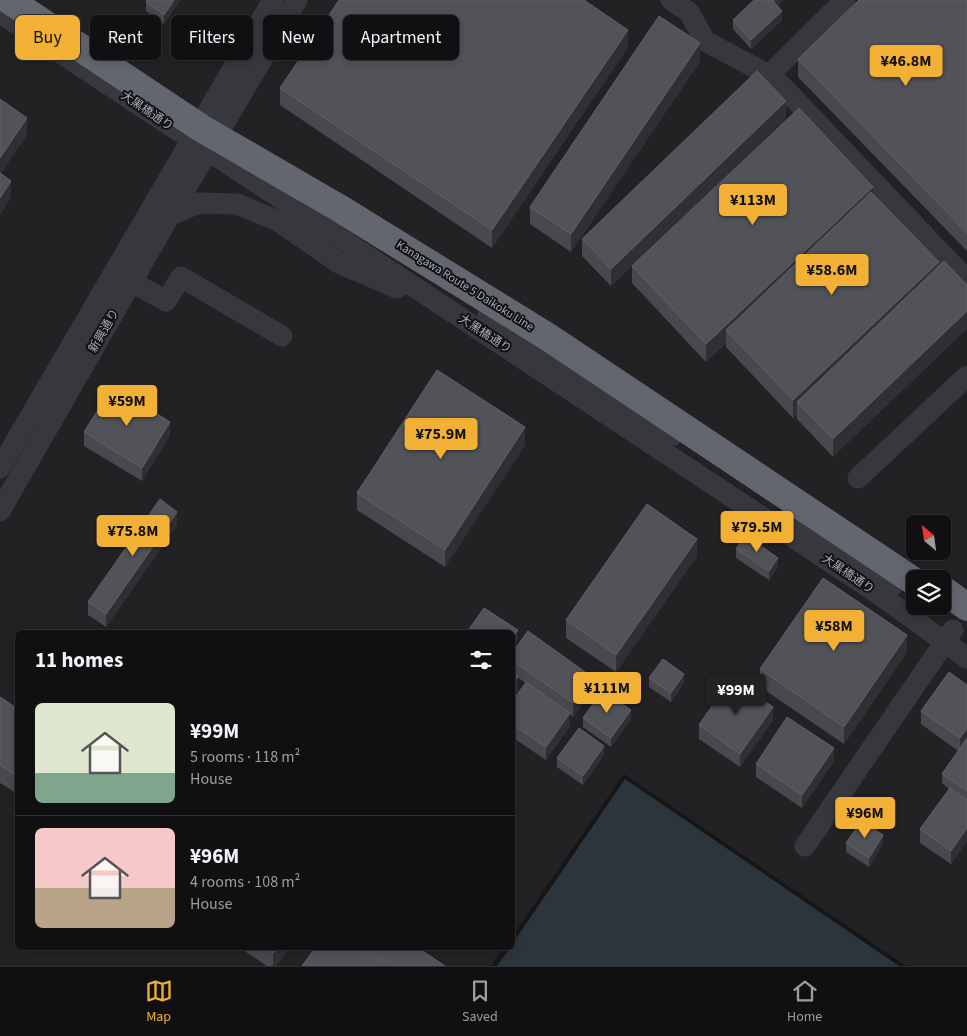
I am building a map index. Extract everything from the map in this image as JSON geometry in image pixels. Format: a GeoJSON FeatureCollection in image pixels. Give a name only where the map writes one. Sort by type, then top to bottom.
{"type":"FeatureCollection","features":[{"type":"Feature","properties":{"kind":"highway","name":"Kanagawa Route 5 Daikoku Line"},"geometry":{"type":"LineString","coordinates":[[9,0],[205,134],[339,208],[548,337],[906,576]]}},
{"type":"Feature","properties":{"kind":"highway","name":"Kanagawa Route 5 Daikoku Line"},"geometry":{"type":"LineString","coordinates":[[33,0],[331,192],[553,330],[913,570]]}},
{"type":"Feature","properties":{"kind":"highway"},"geometry":{"type":"LineString","coordinates":[[0,9],[205,134]]}},
{"type":"Feature","properties":{"kind":"highway"},"geometry":{"type":"LineString","coordinates":[[951,608],[960,628]]}},
{"type":"Feature","properties":{"kind":"highway"},"geometry":{"type":"LineString","coordinates":[[951,614],[960,628]]}},
{"type":"Feature","properties":{"kind":"street","name":"大黒橋通り"},"geometry":{"type":"LineString","coordinates":[[29,0],[205,134],[452,312],[874,591],[960,628]]}},
{"type":"Feature","properties":{"kind":"street"},"geometry":{"type":"LineString","coordinates":[[205,134],[273,0]]}},
{"type":"Feature","properties":{"kind":"street"},"geometry":{"type":"LineString","coordinates":[[205,134],[297,0]]}},
{"type":"Feature","properties":{"kind":"street"},"geometry":{"type":"LineString","coordinates":[[671,0],[689,12],[706,41],[769,75],[782,86],[967,280]]}},
{"type":"Feature","properties":{"kind":"street"},"geometry":{"type":"LineString","coordinates":[[769,75],[845,0]]}},
{"type":"Feature","properties":{"kind":"street","name":"大黒橋通り"},"geometry":{"type":"LineString","coordinates":[[0,13],[205,134],[770,500],[906,596]]}},
{"type":"Feature","properties":{"kind":"street","name":"新興通り"},"geometry":{"type":"LineString","coordinates":[[0,511],[170,215],[205,134]]}},
{"type":"Feature","properties":{"kind":"street","name":"新興通り"},"geometry":{"type":"LineString","coordinates":[[0,468],[205,134]]}},
{"type":"Feature","properties":{"kind":"street"},"geometry":{"type":"LineString","coordinates":[[170,215],[199,203],[237,204],[278,221],[339,263],[452,312]]}},
{"type":"Feature","properties":{"kind":"street"},"geometry":{"type":"LineString","coordinates":[[132,282],[166,301],[181,277],[282,336]]}},
{"type":"Feature","properties":{"kind":"street"},"geometry":{"type":"LineString","coordinates":[[858,478],[967,376]]}},
{"type":"Feature","properties":{"kind":"street","name":"大黒橋通り"},"geometry":{"type":"LineString","coordinates":[[936,615],[960,628],[967,658]]}},
{"type":"Feature","properties":{"kind":"street"},"geometry":{"type":"LineString","coordinates":[[805,846],[960,628]]}},
{"type":"Feature","properties":{"kind":"shaded area"},"geometry":{"type":"Polygon","coordinates":[[[0,0],[967,0],[967,966],[906,966],[624,774],[515,932],[515,630],[15,630],[15,950],[503,950],[491,966],[0,966],[0,0]]]}},
{"type":"Feature","properties":{"kind":"shaded area"},"geometry":{"type":"Polygon","coordinates":[[[625,779],[899,966],[497,966],[509,950],[515,950],[515,940],[625,779]]]}},
{"type":"Feature","properties":{"kind":"building"},"geometry":{"type":"Polygon","coordinates":[[[147,0],[174,0],[164,15],[146,2],[147,0]]]}},
{"type":"Feature","properties":{"kind":"building"},"geometry":{"type":"Polygon","coordinates":[[[339,0],[584,0],[628,30],[492,230],[280,88],[299,60],[333,60],[333,15],[329,15],[339,0]]]}},
{"type":"Feature","properties":{"kind":"building"},"geometry":{"type":"Polygon","coordinates":[[[754,0],[772,0],[782,11],[751,40],[733,20],[754,0]]]}},
{"type":"Feature","properties":{"kind":"building"},"geometry":{"type":"Polygon","coordinates":[[[859,0],[967,0],[967,233],[798,59],[859,0]]]}},
{"type":"Feature","properties":{"kind":"building"},"geometry":{"type":"Polygon","coordinates":[[[659,16],[700,43],[571,234],[530,207],[659,16]]]}},
{"type":"Feature","properties":{"kind":"building"},"geometry":{"type":"Polygon","coordinates":[[[757,71],[786,101],[611,269],[582,239],[757,71]]]}},
{"type":"Feature","properties":{"kind":"building"},"geometry":{"type":"Polygon","coordinates":[[[0,99],[27,118],[0,158],[0,99]]]}},
{"type":"Feature","properties":{"kind":"building"},"geometry":{"type":"Polygon","coordinates":[[[799,108],[873,187],[706,344],[632,266],[799,108]]]}},
{"type":"Feature","properties":{"kind":"building"},"geometry":{"type":"Polygon","coordinates":[[[0,173],[11,181],[0,198],[0,173]]]}},
{"type":"Feature","properties":{"kind":"building"},"geometry":{"type":"Polygon","coordinates":[[[871,192],[939,262],[793,400],[726,330],[871,192]]]}},
{"type":"Feature","properties":{"kind":"building"},"geometry":{"type":"Polygon","coordinates":[[[944,261],[967,285],[967,311],[833,439],[797,402],[944,261]]]}},
{"type":"Feature","properties":{"kind":"building"},"geometry":{"type":"Polygon","coordinates":[[[437,370],[525,427],[445,550],[357,493],[437,370]]]}},
{"type":"Feature","properties":{"kind":"building"},"geometry":{"type":"Polygon","coordinates":[[[113,386],[170,422],[142,468],[84,432],[113,386]]]}},
{"type":"Feature","properties":{"kind":"building"},"geometry":{"type":"Polygon","coordinates":[[[160,499],[177,512],[106,614],[88,602],[160,499]]]}},
{"type":"Feature","properties":{"kind":"building"},"geometry":{"type":"Polygon","coordinates":[[[647,504],[697,539],[616,655],[566,620],[647,504]]]}},
{"type":"Feature","properties":{"kind":"building"},"geometry":{"type":"Polygon","coordinates":[[[745,535],[778,558],[769,571],[736,549],[745,535]]]}},
{"type":"Feature","properties":{"kind":"building"},"geometry":{"type":"Polygon","coordinates":[[[823,578],[907,635],[844,727],[760,669],[823,578]]]}},
{"type":"Feature","properties":{"kind":"building"},"geometry":{"type":"Polygon","coordinates":[[[484,608],[518,630],[515,634],[515,630],[468,630],[484,608]]]}},
{"type":"Feature","properties":{"kind":"building"},"geometry":{"type":"Polygon","coordinates":[[[528,631],[592,677],[573,703],[515,662],[515,649],[528,631]]]}},
{"type":"Feature","properties":{"kind":"building"},"geometry":{"type":"Polygon","coordinates":[[[663,659],[684,674],[671,693],[649,678],[663,659]]]}},
{"type":"Feature","properties":{"kind":"building"},"geometry":{"type":"Polygon","coordinates":[[[949,672],[967,685],[967,728],[960,738],[921,711],[949,672]]]}},
{"type":"Feature","properties":{"kind":"building"},"geometry":{"type":"Polygon","coordinates":[[[731,678],[773,707],[740,754],[699,725],[731,678]]]}},
{"type":"Feature","properties":{"kind":"building"},"geometry":{"type":"Polygon","coordinates":[[[526,682],[570,713],[546,747],[515,726],[515,698],[526,682]]]}},
{"type":"Feature","properties":{"kind":"building"},"geometry":{"type":"Polygon","coordinates":[[[603,690],[631,710],[611,738],[583,718],[603,690]]]}},
{"type":"Feature","properties":{"kind":"building"},"geometry":{"type":"Polygon","coordinates":[[[0,697],[15,707],[15,775],[0,765],[0,697]]]}},
{"type":"Feature","properties":{"kind":"building"},"geometry":{"type":"Polygon","coordinates":[[[787,717],[834,748],[802,795],[756,764],[787,717]]]}},
{"type":"Feature","properties":{"kind":"building"},"geometry":{"type":"Polygon","coordinates":[[[579,728],[604,746],[583,776],[557,758],[579,728]]]}},
{"type":"Feature","properties":{"kind":"building"},"geometry":{"type":"Polygon","coordinates":[[[967,738],[967,791],[942,774],[967,738]]]}},
{"type":"Feature","properties":{"kind":"building"},"geometry":{"type":"Polygon","coordinates":[[[950,788],[967,800],[967,828],[951,851],[920,829],[950,788]]]}},
{"type":"Feature","properties":{"kind":"building"},"geometry":{"type":"Polygon","coordinates":[[[862,820],[883,835],[869,858],[846,843],[862,820]]]}},
{"type":"Feature","properties":{"kind":"building"},"geometry":{"type":"Polygon","coordinates":[[[314,950],[363,950],[388,966],[302,966],[314,950]]]}},
{"type":"Feature","properties":{"kind":"building"},"geometry":{"type":"Polygon","coordinates":[[[367,950],[421,950],[445,966],[392,966],[367,950]]]}}]}
